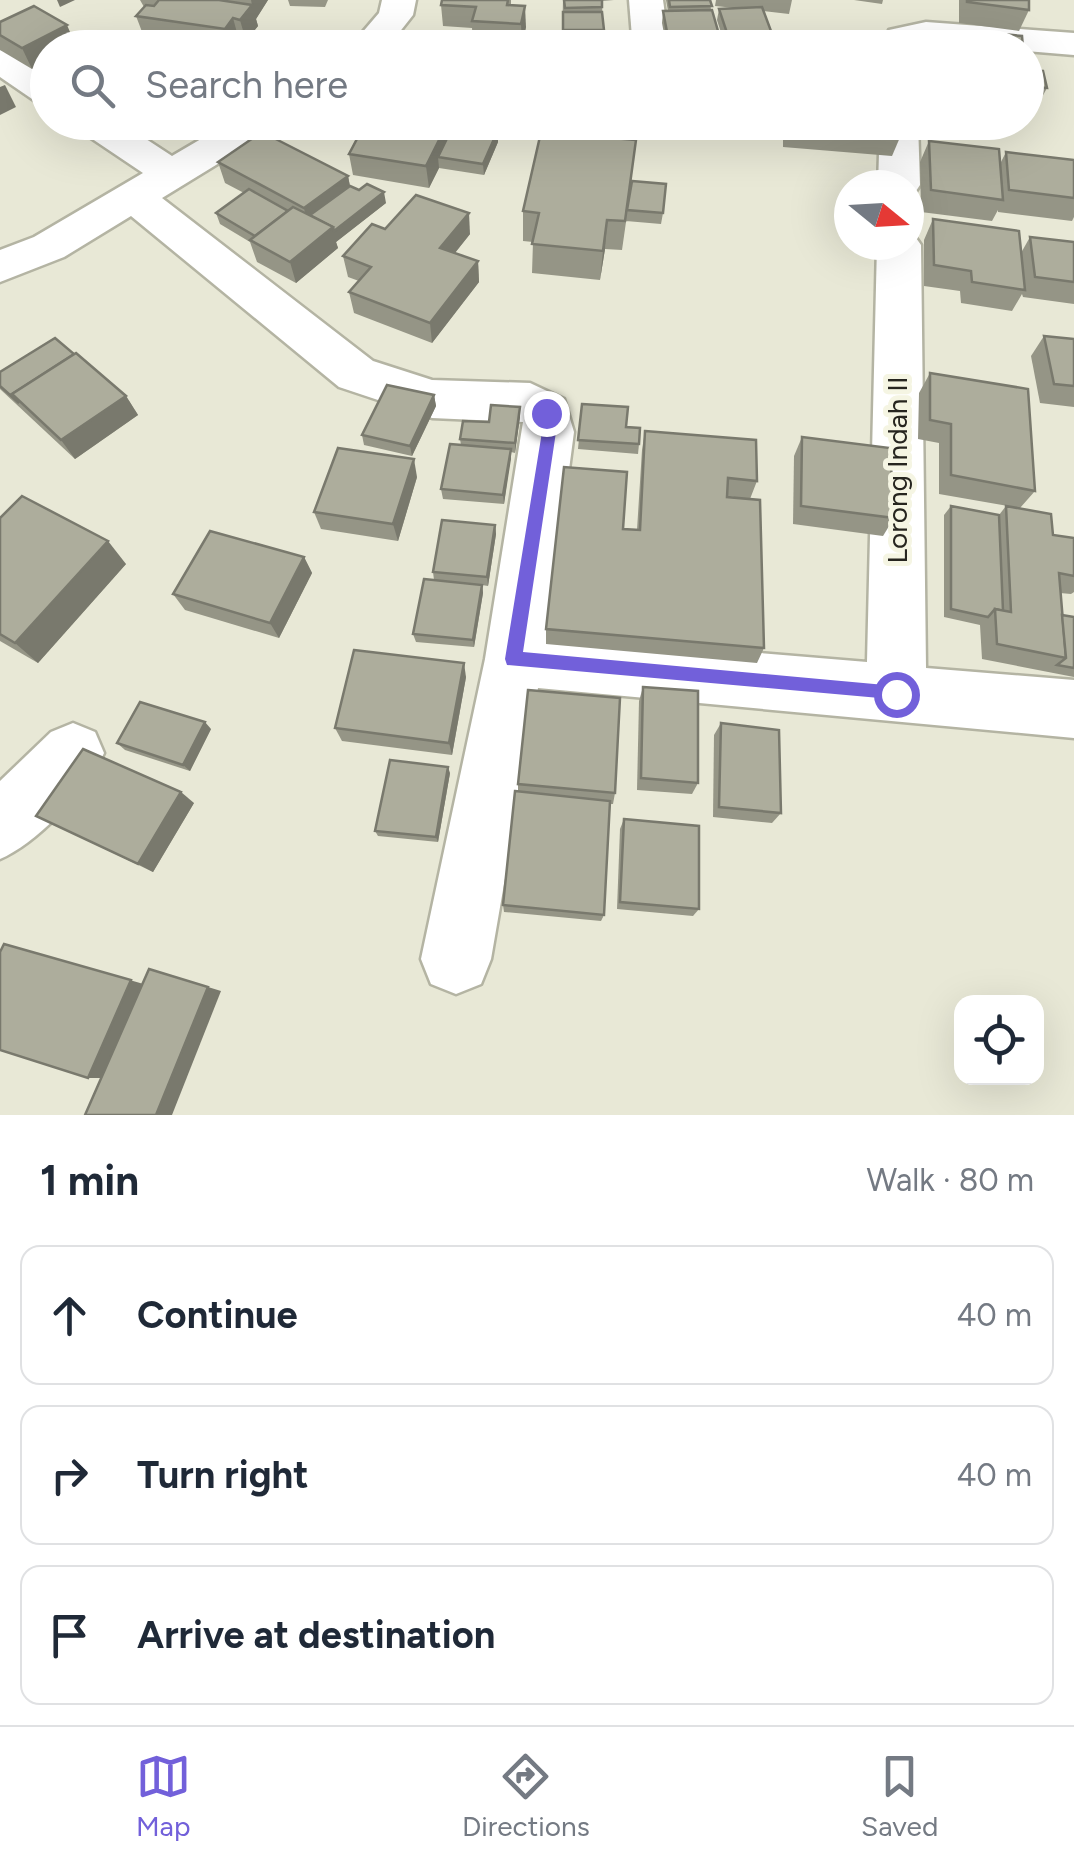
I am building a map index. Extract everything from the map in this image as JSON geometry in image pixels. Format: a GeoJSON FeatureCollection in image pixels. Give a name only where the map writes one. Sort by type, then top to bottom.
{"type":"FeatureCollection","features":[{"type":"Feature","properties":{"kind":"street"},"geometry":{"type":"LineString","coordinates":[[383,30],[396,15],[399,0]]}},
{"type":"Feature","properties":{"kind":"street"},"geometry":{"type":"LineString","coordinates":[[646,0],[649,30]]}},
{"type":"Feature","properties":{"kind":"street"},"geometry":{"type":"LineString","coordinates":[[1044,33],[1073,33]]}},
{"type":"Feature","properties":{"kind":"street"},"geometry":{"type":"LineString","coordinates":[[0,62],[30,81]]}},
{"type":"Feature","properties":{"kind":"street"},"geometry":{"type":"LineString","coordinates":[[110,140],[153,186],[356,374],[432,398],[530,402],[546,413],[549,432],[514,659],[456,959]]}},
{"type":"Feature","properties":{"kind":"street"},"geometry":{"type":"LineString","coordinates":[[0,268],[49,247],[229,140]]}},
{"type":"Feature","properties":{"kind":"street"},"geometry":{"type":"LineString","coordinates":[[899,170],[900,140]]}},
{"type":"Feature","properties":{"kind":"street"},"geometry":{"type":"LineString","coordinates":[[0,252],[49,247]]}},
{"type":"Feature","properties":{"kind":"street","name":"Lorong Indah II"},"geometry":{"type":"LineString","coordinates":[[896,694],[899,260]]}},
{"type":"Feature","properties":{"kind":"street"},"geometry":{"type":"LineString","coordinates":[[514,659],[1074,709]]}},
{"type":"Feature","properties":{"kind":"street"},"geometry":{"type":"LineString","coordinates":[[0,826],[72,753]]}},
{"type":"Feature","properties":{"kind":"building"},"geometry":{"type":"Polygon","coordinates":[[[159,0],[219,0],[252,5],[240,20],[233,18],[225,29],[136,16],[146,5],[154,6],[159,0]]]}},
{"type":"Feature","properties":{"kind":"building"},"geometry":{"type":"Polygon","coordinates":[[[442,0],[508,0],[507,5],[525,6],[521,24],[472,21],[476,7],[441,5],[442,0]]]}},
{"type":"Feature","properties":{"kind":"building"},"geometry":{"type":"Polygon","coordinates":[[[564,0],[602,0],[602,7],[565,8],[564,0]]]}},
{"type":"Feature","properties":{"kind":"building"},"geometry":{"type":"Polygon","coordinates":[[[669,0],[710,0],[712,6],[670,7],[669,0]]]}},
{"type":"Feature","properties":{"kind":"building"},"geometry":{"type":"Polygon","coordinates":[[[1029,0],[1029,10],[967,2],[1029,0]]]}},
{"type":"Feature","properties":{"kind":"building"},"geometry":{"type":"Polygon","coordinates":[[[34,6],[67,25],[57,30],[30,30],[30,44],[22,48],[0,35],[0,22],[34,6]]]}},
{"type":"Feature","properties":{"kind":"building"},"geometry":{"type":"Polygon","coordinates":[[[762,7],[771,30],[726,30],[719,9],[762,7]]]}},
{"type":"Feature","properties":{"kind":"building"},"geometry":{"type":"Polygon","coordinates":[[[712,10],[718,30],[667,30],[663,11],[712,10]]]}},
{"type":"Feature","properties":{"kind":"building"},"geometry":{"type":"Polygon","coordinates":[[[563,12],[602,12],[604,30],[563,30],[563,12]]]}},
{"type":"Feature","properties":{"kind":"building"},"geometry":{"type":"Polygon","coordinates":[[[250,140],[278,140],[348,176],[304,208],[218,162],[250,140]]]}},
{"type":"Feature","properties":{"kind":"building"},"geometry":{"type":"Polygon","coordinates":[[[356,140],[439,140],[426,166],[349,154],[356,140]]]}},
{"type":"Feature","properties":{"kind":"building"},"geometry":{"type":"Polygon","coordinates":[[[446,140],[494,140],[483,164],[438,157],[446,140]]]}},
{"type":"Feature","properties":{"kind":"building"},"geometry":{"type":"Polygon","coordinates":[[[539,140],[636,140],[625,221],[607,220],[603,251],[532,244],[539,213],[523,211],[539,140]]]}},
{"type":"Feature","properties":{"kind":"building"},"geometry":{"type":"Polygon","coordinates":[[[929,141],[999,149],[1003,200],[931,190],[929,141]]]}},
{"type":"Feature","properties":{"kind":"building"},"geometry":{"type":"Polygon","coordinates":[[[1006,152],[1074,160],[1074,198],[1009,190],[1006,152]]]}},
{"type":"Feature","properties":{"kind":"building"},"geometry":{"type":"Polygon","coordinates":[[[632,181],[666,184],[663,213],[627,210],[632,181]]]}},
{"type":"Feature","properties":{"kind":"building"},"geometry":{"type":"Polygon","coordinates":[[[367,184],[384,192],[334,231],[310,215],[350,186],[359,190],[367,184]]]}},
{"type":"Feature","properties":{"kind":"building"},"geometry":{"type":"Polygon","coordinates":[[[249,189],[288,211],[255,236],[216,213],[249,189]]]}},
{"type":"Feature","properties":{"kind":"building"},"geometry":{"type":"Polygon","coordinates":[[[416,195],[469,213],[440,248],[478,261],[430,323],[349,292],[371,267],[343,256],[372,224],[385,229],[416,195]]]}},
{"type":"Feature","properties":{"kind":"building"},"geometry":{"type":"Polygon","coordinates":[[[293,207],[333,227],[290,262],[250,240],[293,207]]]}},
{"type":"Feature","properties":{"kind":"building"},"geometry":{"type":"Polygon","coordinates":[[[933,219],[1019,231],[1025,290],[972,282],[971,271],[934,265],[933,219]]]}},
{"type":"Feature","properties":{"kind":"building"},"geometry":{"type":"Polygon","coordinates":[[[1030,237],[1074,242],[1074,282],[1035,277],[1030,237]]]}},
{"type":"Feature","properties":{"kind":"building"},"geometry":{"type":"Polygon","coordinates":[[[1044,336],[1074,339],[1074,386],[1054,384],[1044,336]]]}},
{"type":"Feature","properties":{"kind":"building"},"geometry":{"type":"Polygon","coordinates":[[[55,338],[74,354],[12,394],[19,403],[0,386],[0,372],[55,338]]]}},
{"type":"Feature","properties":{"kind":"building"},"geometry":{"type":"Polygon","coordinates":[[[76,353],[126,396],[61,440],[12,394],[76,353]]]}},
{"type":"Feature","properties":{"kind":"building"},"geometry":{"type":"Polygon","coordinates":[[[930,373],[1028,389],[1035,491],[951,475],[951,424],[930,420],[930,373]]]}},
{"type":"Feature","properties":{"kind":"building"},"geometry":{"type":"Polygon","coordinates":[[[387,385],[434,395],[410,446],[362,435],[387,385]]]}},
{"type":"Feature","properties":{"kind":"building"},"geometry":{"type":"Polygon","coordinates":[[[582,404],[628,407],[626,427],[640,428],[639,444],[578,440],[582,404]]]}},
{"type":"Feature","properties":{"kind":"building"},"geometry":{"type":"Polygon","coordinates":[[[491,405],[520,407],[515,443],[460,439],[463,421],[489,422],[491,405]]]}},
{"type":"Feature","properties":{"kind":"building"},"geometry":{"type":"Polygon","coordinates":[[[645,431],[756,440],[757,481],[728,478],[727,497],[760,500],[764,648],[546,629],[564,467],[627,472],[623,529],[640,530],[645,431]]]}},
{"type":"Feature","properties":{"kind":"building"},"geometry":{"type":"Polygon","coordinates":[[[802,437],[890,448],[894,518],[801,506],[802,437]]]}},
{"type":"Feature","properties":{"kind":"building"},"geometry":{"type":"Polygon","coordinates":[[[450,444],[511,449],[503,495],[441,489],[450,444]]]}},
{"type":"Feature","properties":{"kind":"building"},"geometry":{"type":"Polygon","coordinates":[[[338,448],[414,459],[393,524],[314,512],[338,448]]]}},
{"type":"Feature","properties":{"kind":"building"},"geometry":{"type":"Polygon","coordinates":[[[22,496],[108,541],[15,643],[0,634],[0,518],[22,496]]]}},
{"type":"Feature","properties":{"kind":"building"},"geometry":{"type":"Polygon","coordinates":[[[951,506],[999,515],[1003,611],[995,609],[988,617],[951,609],[951,506]]]}},
{"type":"Feature","properties":{"kind":"building"},"geometry":{"type":"Polygon","coordinates":[[[1006,506],[1051,514],[1053,535],[1074,538],[1074,576],[1059,573],[1066,658],[997,644],[995,609],[1011,612],[1006,506]]]}},
{"type":"Feature","properties":{"kind":"building"},"geometry":{"type":"Polygon","coordinates":[[[442,520],[495,525],[487,577],[433,572],[442,520]]]}},
{"type":"Feature","properties":{"kind":"building"},"geometry":{"type":"Polygon","coordinates":[[[210,531],[304,557],[270,623],[173,594],[210,531]]]}},
{"type":"Feature","properties":{"kind":"building"},"geometry":{"type":"Polygon","coordinates":[[[424,579],[482,585],[473,640],[413,634],[424,579]]]}},
{"type":"Feature","properties":{"kind":"building"},"geometry":{"type":"Polygon","coordinates":[[[1062,615],[1074,617],[1074,668],[1057,665],[1066,658],[1062,615]]]}},
{"type":"Feature","properties":{"kind":"building"},"geometry":{"type":"Polygon","coordinates":[[[354,650],[464,663],[449,743],[335,728],[354,650]]]}},
{"type":"Feature","properties":{"kind":"building"},"geometry":{"type":"Polygon","coordinates":[[[643,687],[698,691],[698,783],[641,778],[643,687]]]}},
{"type":"Feature","properties":{"kind":"building"},"geometry":{"type":"Polygon","coordinates":[[[528,690],[620,698],[615,793],[518,784],[528,690]]]}},
{"type":"Feature","properties":{"kind":"building"},"geometry":{"type":"Polygon","coordinates":[[[140,702],[205,722],[183,765],[117,743],[140,702]]]}},
{"type":"Feature","properties":{"kind":"building"},"geometry":{"type":"Polygon","coordinates":[[[721,723],[779,730],[781,813],[719,807],[721,723]]]}},
{"type":"Feature","properties":{"kind":"building"},"geometry":{"type":"Polygon","coordinates":[[[83,749],[181,792],[138,864],[36,816],[83,749]]]}},
{"type":"Feature","properties":{"kind":"building"},"geometry":{"type":"Polygon","coordinates":[[[390,760],[448,767],[436,837],[375,831],[390,760]]]}},
{"type":"Feature","properties":{"kind":"building"},"geometry":{"type":"Polygon","coordinates":[[[515,791],[610,801],[604,915],[503,905],[515,791]]]}},
{"type":"Feature","properties":{"kind":"building"},"geometry":{"type":"Polygon","coordinates":[[[624,819],[699,826],[699,909],[620,902],[624,819]]]}},
{"type":"Feature","properties":{"kind":"building"},"geometry":{"type":"Polygon","coordinates":[[[4,944],[131,980],[88,1078],[0,1050],[0,952],[4,944]]]}},
{"type":"Feature","properties":{"kind":"building"},"geometry":{"type":"Polygon","coordinates":[[[149,969],[208,987],[156,1115],[85,1115],[149,969]]]}},
{"type":"Feature","properties":{"kind":"route"},"geometry":{"type":"LineString","coordinates":[[546,413],[549,432],[514,659],[896,694]]}}]}
